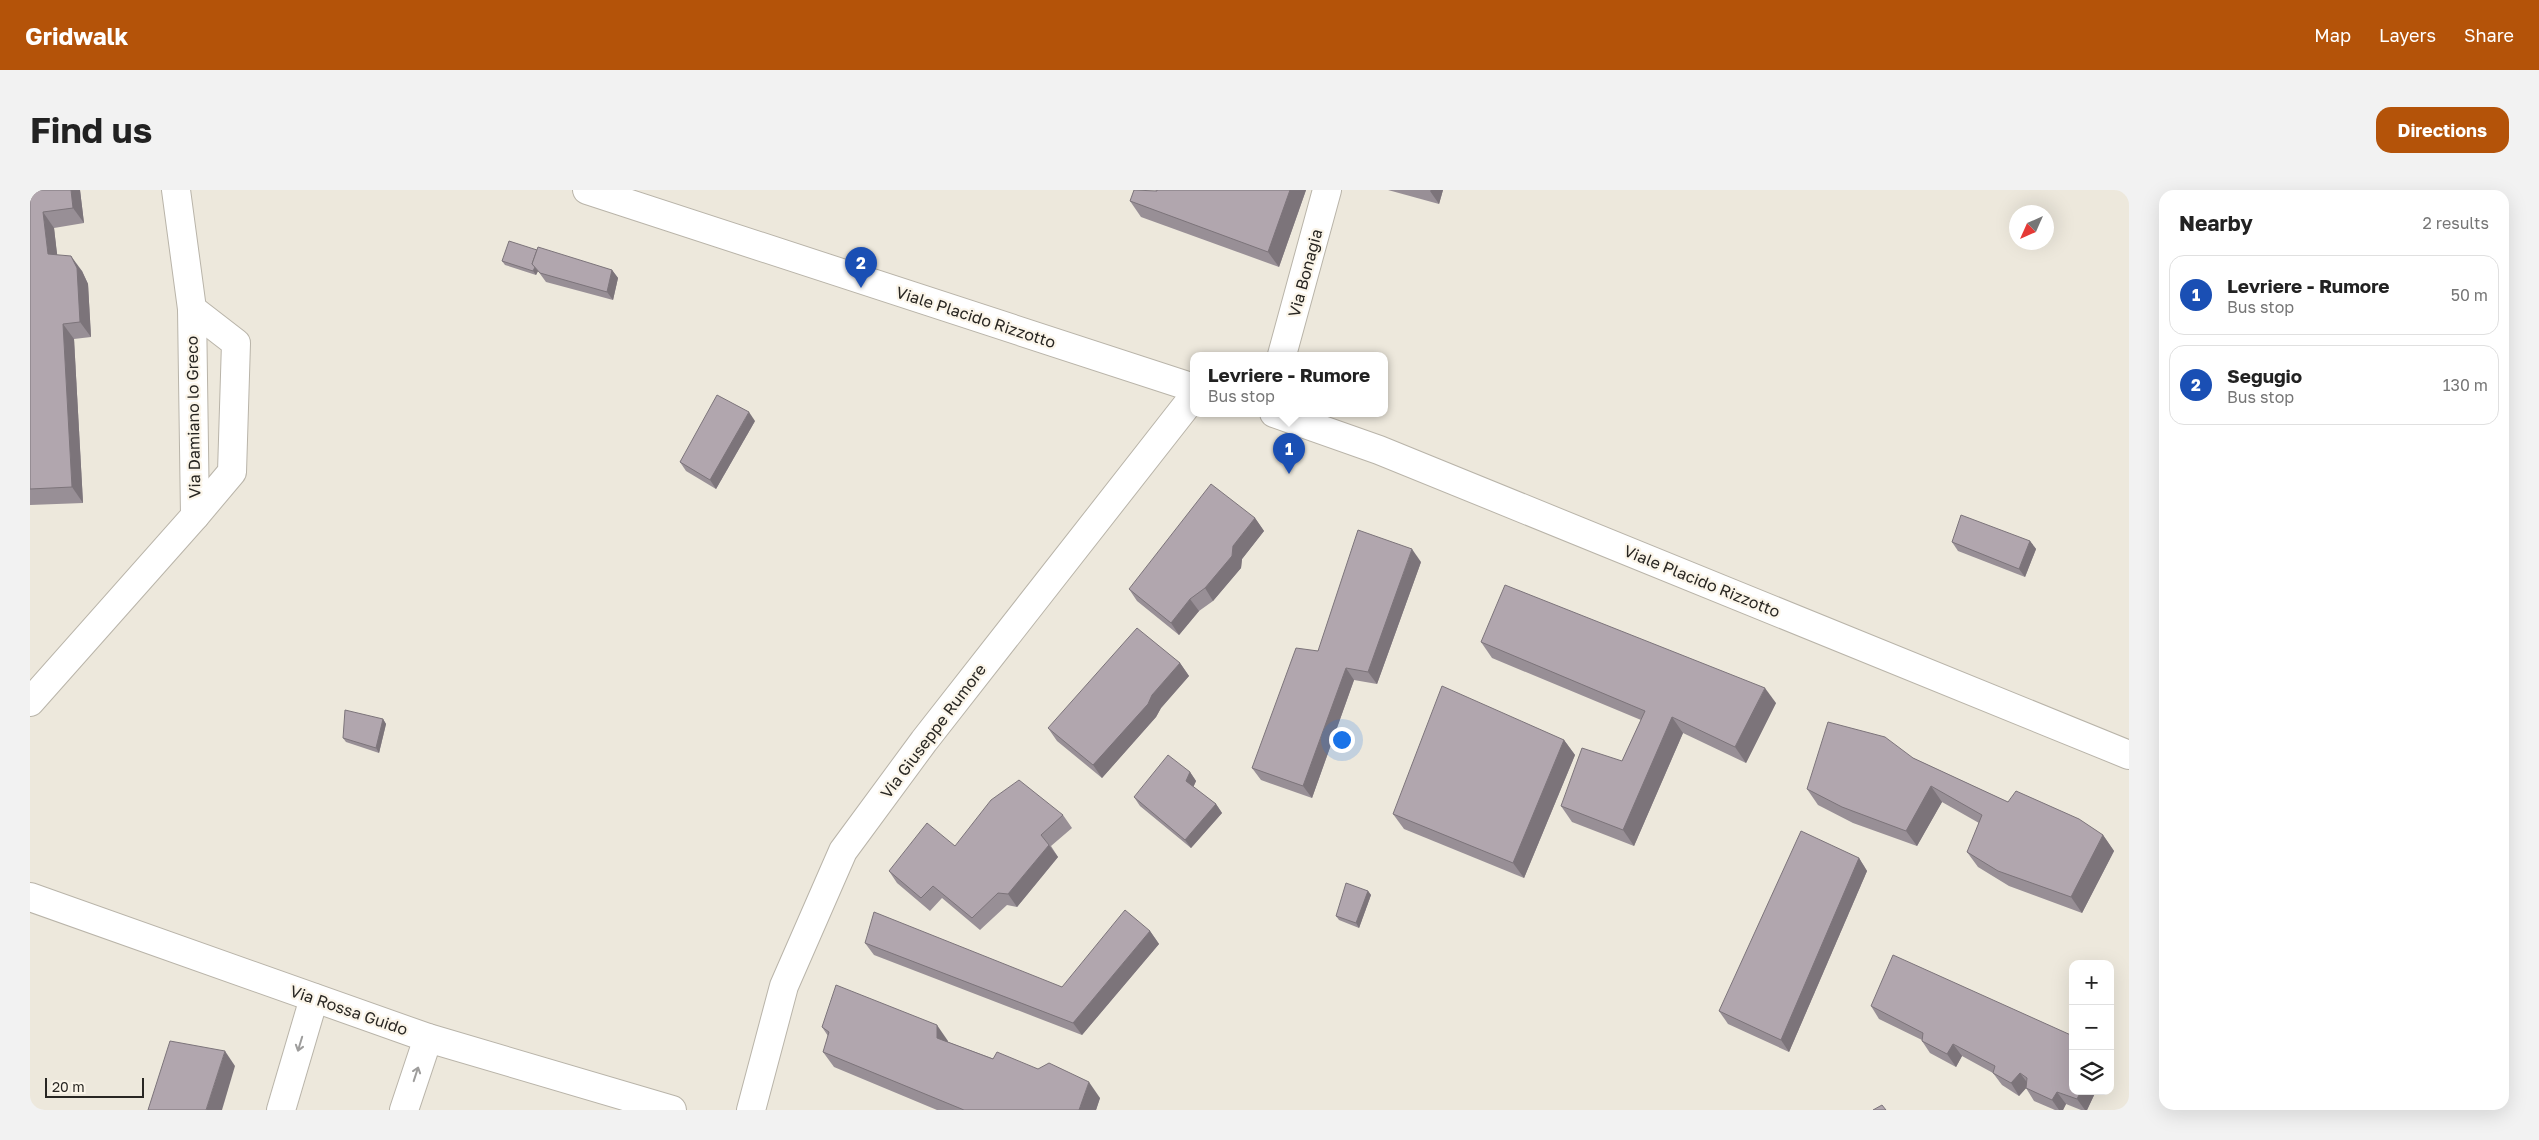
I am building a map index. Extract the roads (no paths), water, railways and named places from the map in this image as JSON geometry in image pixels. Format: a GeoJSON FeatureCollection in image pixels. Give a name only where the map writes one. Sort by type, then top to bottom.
{"type":"FeatureCollection","features":[{"type":"Feature","properties":{"kind":"street","name":"Via Damiano lo Greco"},"geometry":{"type":"LineString","coordinates":[[30,702],[195,516],[192,309],[176,190]]}},
{"type":"Feature","properties":{"kind":"street","name":"Viale Placido Rizzotto"},"geometry":{"type":"LineString","coordinates":[[587,190],[1190,387]]}},
{"type":"Feature","properties":{"kind":"street","name":"Via Bonagia"},"geometry":{"type":"LineString","coordinates":[[1283,352],[1327,190]]}},
{"type":"Feature","properties":{"kind":"street"},"geometry":{"type":"LineString","coordinates":[[192,309],[236,343],[232,472],[195,516]]}},
{"type":"Feature","properties":{"kind":"street","name":"Via Giuseppe Rumore"},"geometry":{"type":"LineString","coordinates":[[751,1110],[784,986],[843,851],[924,741],[1190,401]]}},
{"type":"Feature","properties":{"kind":"street","name":"Viale Placido Rizzotto"},"geometry":{"type":"LineString","coordinates":[[1285,417],[1379,450],[2129,755]]}},
{"type":"Feature","properties":{"kind":"street","name":"Via Rossa Guido"},"geometry":{"type":"LineString","coordinates":[[30,897],[428,1038],[672,1110]]}},
{"type":"Feature","properties":{"kind":"street"},"geometry":{"type":"LineString","coordinates":[[281,1110],[314,998]]}},
{"type":"Feature","properties":{"kind":"street"},"geometry":{"type":"LineString","coordinates":[[404,1110],[428,1038]]}},
{"type":"Feature","properties":{"kind":"place","name":"Segugio"},"geometry":{"type":"Point","coordinates":[861,288]}},
{"type":"Feature","properties":{"kind":"place","name":"Levriere - Rumore"},"geometry":{"type":"Point","coordinates":[1289,474]}}]}
